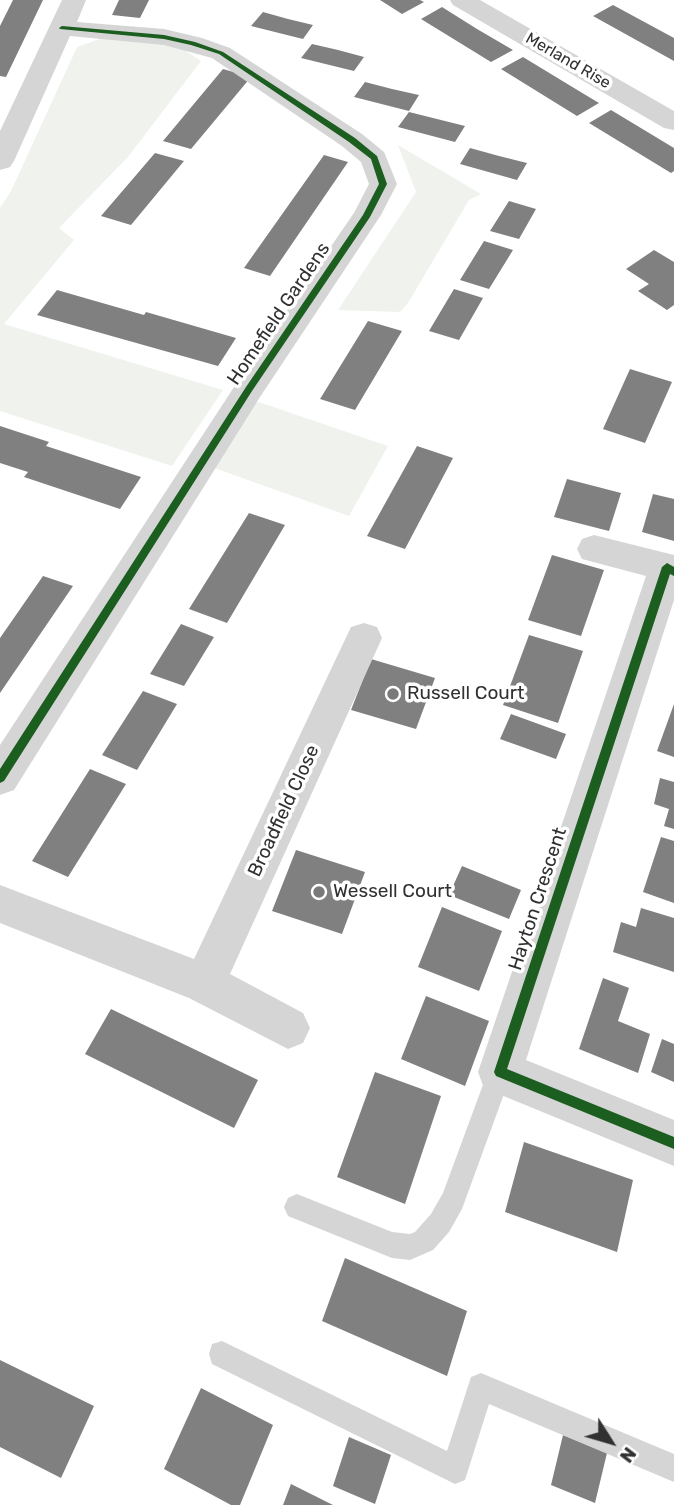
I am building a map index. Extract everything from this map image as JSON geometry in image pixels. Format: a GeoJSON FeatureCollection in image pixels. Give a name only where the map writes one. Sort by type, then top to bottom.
{"type":"FeatureCollection","features":[{"type":"Feature","properties":{"kind":"street"},"geometry":{"type":"LineString","coordinates":[[0,161],[74,0]]}},
{"type":"Feature","properties":{"kind":"street","name":"Merland Rise"},"geometry":{"type":"LineString","coordinates":[[463,0],[674,122]]}},
{"type":"Feature","properties":{"kind":"street","name":"Homefield Gardens"},"geometry":{"type":"LineString","coordinates":[[0,778],[249,388],[360,226],[383,184],[374,158],[352,140],[221,53],[164,37],[62,28]]}},
{"type":"Feature","properties":{"kind":"street","name":"Hayton Crescent"},"geometry":{"type":"LineString","coordinates":[[500,1072],[670,570],[594,549]]}},
{"type":"Feature","properties":{"kind":"street","name":"Broadfield Close"},"geometry":{"type":"LineString","coordinates":[[204,983],[363,638]]}},
{"type":"Feature","properties":{"kind":"street"},"geometry":{"type":"LineString","coordinates":[[0,904],[204,983],[288,1028]]}},
{"type":"Feature","properties":{"kind":"street"},"geometry":{"type":"LineString","coordinates":[[500,1072],[674,1143]]}},
{"type":"Feature","properties":{"kind":"lane"},"geometry":{"type":"LineString","coordinates":[[297,1207],[392,1245],[410,1247],[424,1241],[440,1223],[453,1199],[500,1072]]}},
{"type":"Feature","properties":{"kind":"lane"},"geometry":{"type":"LineString","coordinates":[[222,1354],[456,1469],[481,1387],[674,1468]]}},
{"type":"Feature","properties":{"kind":"shaded area"},"geometry":{"type":"Polygon","coordinates":[[[116,33],[164,37],[201,61],[128,157],[59,228],[74,240],[4,324],[223,390],[172,466],[0,411],[0,208],[11,191],[77,47],[116,33]]]}},
{"type":"Feature","properties":{"kind":"shaded area"},"geometry":{"type":"Polygon","coordinates":[[[398,145],[481,194],[469,200],[400,312],[338,310],[416,192],[398,145]]]}},
{"type":"Feature","properties":{"kind":"shaded area"},"geometry":{"type":"Polygon","coordinates":[[[244,397],[388,446],[349,516],[203,464],[244,397]]]}},
{"type":"Feature","properties":{"kind":"building"},"geometry":{"type":"Polygon","coordinates":[[[13,0],[43,0],[6,77],[0,76],[0,26],[13,0]]]}},
{"type":"Feature","properties":{"kind":"building"},"geometry":{"type":"Polygon","coordinates":[[[119,0],[149,0],[140,18],[112,15],[119,0]]]}},
{"type":"Feature","properties":{"kind":"building"},"geometry":{"type":"Polygon","coordinates":[[[380,0],[420,0],[424,2],[402,14],[380,0]]]}},
{"type":"Feature","properties":{"kind":"building"},"geometry":{"type":"Polygon","coordinates":[[[613,5],[674,38],[674,61],[593,16],[613,5]]]}},
{"type":"Feature","properties":{"kind":"building"},"geometry":{"type":"Polygon","coordinates":[[[442,7],[513,50],[491,62],[421,19],[442,7]]]}},
{"type":"Feature","properties":{"kind":"building"},"geometry":{"type":"Polygon","coordinates":[[[263,12],[313,25],[303,39],[251,26],[263,12]]]}},
{"type":"Feature","properties":{"kind":"building"},"geometry":{"type":"Polygon","coordinates":[[[312,44],[364,57],[354,71],[301,58],[312,44]]]}},
{"type":"Feature","properties":{"kind":"building"},"geometry":{"type":"Polygon","coordinates":[[[523,57],[599,103],[577,116],[501,69],[523,57]]]}},
{"type":"Feature","properties":{"kind":"building"},"geometry":{"type":"Polygon","coordinates":[[[223,69],[251,77],[191,149],[163,141],[223,69]]]}},
{"type":"Feature","properties":{"kind":"building"},"geometry":{"type":"Polygon","coordinates":[[[365,82],[419,95],[409,111],[354,97],[365,82]]]}},
{"type":"Feature","properties":{"kind":"building"},"geometry":{"type":"Polygon","coordinates":[[[611,110],[674,148],[674,171],[671,173],[589,123],[611,110]]]}},
{"type":"Feature","properties":{"kind":"building"},"geometry":{"type":"Polygon","coordinates":[[[409,112],[465,126],[455,142],[398,127],[409,112]]]}},
{"type":"Feature","properties":{"kind":"building"},"geometry":{"type":"Polygon","coordinates":[[[470,148],[527,163],[517,180],[460,164],[470,148]]]}},
{"type":"Feature","properties":{"kind":"building"},"geometry":{"type":"Polygon","coordinates":[[[155,153],[184,161],[131,225],[101,216],[155,153]]]}},
{"type":"Feature","properties":{"kind":"building"},"geometry":{"type":"Polygon","coordinates":[[[324,155],[348,162],[270,276],[244,268],[324,155]]]}},
{"type":"Feature","properties":{"kind":"building"},"geometry":{"type":"Polygon","coordinates":[[[509,201],[536,209],[519,239],[490,231],[509,201]]]}},
{"type":"Feature","properties":{"kind":"building"},"geometry":{"type":"Polygon","coordinates":[[[484,241],[513,250],[489,289],[460,280],[484,241]]]}},
{"type":"Feature","properties":{"kind":"building"},"geometry":{"type":"Polygon","coordinates":[[[654,250],[674,262],[674,305],[667,310],[638,291],[649,284],[626,269],[654,250]]]}},
{"type":"Feature","properties":{"kind":"building"},"geometry":{"type":"Polygon","coordinates":[[[454,289],[483,298],[459,340],[429,331],[454,289]]]}},
{"type":"Feature","properties":{"kind":"building"},"geometry":{"type":"Polygon","coordinates":[[[57,290],[236,338],[218,366],[37,315],[57,290]]]}},
{"type":"Feature","properties":{"kind":"building"},"geometry":{"type":"Polygon","coordinates":[[[368,321],[402,331],[355,410],[320,399],[368,321]]]}},
{"type":"Feature","properties":{"kind":"building"},"geometry":{"type":"Polygon","coordinates":[[[630,369],[672,382],[645,443],[603,429],[630,369]]]}},
{"type":"Feature","properties":{"kind":"building"},"geometry":{"type":"Polygon","coordinates":[[[0,426],[49,442],[46,446],[141,477],[120,509],[24,477],[28,472],[0,463],[0,426]]]}},
{"type":"Feature","properties":{"kind":"building"},"geometry":{"type":"Polygon","coordinates":[[[417,446],[453,458],[405,549],[367,536],[417,446]]]}},
{"type":"Feature","properties":{"kind":"building"},"geometry":{"type":"Polygon","coordinates":[[[567,479],[621,493],[609,531],[554,517],[567,479]]]}},
{"type":"Feature","properties":{"kind":"building"},"geometry":{"type":"Polygon","coordinates":[[[653,494],[674,499],[674,541],[642,532],[653,494]]]}},
{"type":"Feature","properties":{"kind":"building"},"geometry":{"type":"Polygon","coordinates":[[[249,513],[285,525],[227,623],[189,609],[249,513]]]}},
{"type":"Feature","properties":{"kind":"building"},"geometry":{"type":"Polygon","coordinates":[[[552,555],[604,570],[581,636],[528,620],[552,555]]]}},
{"type":"Feature","properties":{"kind":"building"},"geometry":{"type":"Polygon","coordinates":[[[43,576],[73,586],[0,693],[0,638],[43,576]]]}},
{"type":"Feature","properties":{"kind":"building"},"geometry":{"type":"Polygon","coordinates":[[[181,624],[214,637],[184,686],[150,674],[181,624]]]}},
{"type":"Feature","properties":{"kind":"building"},"geometry":{"type":"Polygon","coordinates":[[[529,635],[583,651],[558,723],[503,705],[529,635]]]}},
{"type":"Feature","properties":{"kind":"building","name":"Russell Court"},"geometry":{"type":"Polygon","coordinates":[[[371,659],[435,678],[416,729],[351,710],[371,659]]]}},
{"type":"Feature","properties":{"kind":"building"},"geometry":{"type":"Polygon","coordinates":[[[143,691],[177,704],[137,770],[102,755],[143,691]]]}},
{"type":"Feature","properties":{"kind":"building"},"geometry":{"type":"Polygon","coordinates":[[[674,704],[674,757],[657,751],[674,704]]]}},
{"type":"Feature","properties":{"kind":"building"},"geometry":{"type":"Polygon","coordinates":[[[511,714],[566,734],[556,759],[500,739],[511,714]]]}},
{"type":"Feature","properties":{"kind":"building"},"geometry":{"type":"Polygon","coordinates":[[[90,769],[126,784],[68,877],[32,861],[90,769]]]}},
{"type":"Feature","properties":{"kind":"building"},"geometry":{"type":"Polygon","coordinates":[[[660,778],[674,782],[674,829],[664,826],[669,809],[654,804],[660,778]]]}},
{"type":"Feature","properties":{"kind":"building"},"geometry":{"type":"Polygon","coordinates":[[[661,837],[674,841],[674,903],[643,892],[661,837]]]}},
{"type":"Feature","properties":{"kind":"building","name":"Wessell Court"},"geometry":{"type":"Polygon","coordinates":[[[296,850],[365,872],[342,934],[272,911],[296,850]]]}},
{"type":"Feature","properties":{"kind":"building"},"geometry":{"type":"Polygon","coordinates":[[[462,866],[521,890],[509,919],[449,895],[462,866]]]}},
{"type":"Feature","properties":{"kind":"building"},"geometry":{"type":"Polygon","coordinates":[[[442,907],[502,931],[479,991],[418,967],[442,907]]]}},
{"type":"Feature","properties":{"kind":"building"},"geometry":{"type":"Polygon","coordinates":[[[641,908],[674,918],[674,972],[613,952],[621,922],[636,927],[641,908]]]}},
{"type":"Feature","properties":{"kind":"building"},"geometry":{"type":"Polygon","coordinates":[[[603,978],[629,988],[618,1021],[650,1034],[638,1073],[579,1049],[603,978]]]}},
{"type":"Feature","properties":{"kind":"building"},"geometry":{"type":"Polygon","coordinates":[[[426,996],[489,1021],[465,1086],[401,1059],[426,996]]]}},
{"type":"Feature","properties":{"kind":"building"},"geometry":{"type":"Polygon","coordinates":[[[111,1009],[258,1080],[234,1128],[85,1054],[111,1009]]]}},
{"type":"Feature","properties":{"kind":"building"},"geometry":{"type":"Polygon","coordinates":[[[662,1039],[674,1044],[674,1082],[651,1072],[662,1039]]]}},
{"type":"Feature","properties":{"kind":"building"},"geometry":{"type":"Polygon","coordinates":[[[375,1072],[441,1096],[405,1204],[337,1177],[375,1072]]]}},
{"type":"Feature","properties":{"kind":"building"},"geometry":{"type":"Polygon","coordinates":[[[524,1142],[633,1180],[617,1252],[505,1212],[524,1142]]]}},
{"type":"Feature","properties":{"kind":"building"},"geometry":{"type":"Polygon","coordinates":[[[345,1258],[467,1311],[447,1376],[322,1321],[345,1258]]]}},
{"type":"Feature","properties":{"kind":"building"},"geometry":{"type":"Polygon","coordinates":[[[0,1360],[94,1406],[61,1478],[0,1447],[0,1360]]]}},
{"type":"Feature","properties":{"kind":"building"},"geometry":{"type":"Polygon","coordinates":[[[201,1388],[273,1425],[240,1505],[231,1505],[164,1469],[201,1388]]]}},
{"type":"Feature","properties":{"kind":"building"},"geometry":{"type":"Polygon","coordinates":[[[563,1435],[607,1453],[595,1503],[551,1485],[563,1435]]]}},
{"type":"Feature","properties":{"kind":"building"},"geometry":{"type":"Polygon","coordinates":[[[349,1437],[391,1455],[375,1504],[333,1486],[349,1437]]]}},
{"type":"Feature","properties":{"kind":"building"},"geometry":{"type":"Polygon","coordinates":[[[291,1484],[333,1505],[283,1505],[291,1484]]]}},
{"type":"Feature","properties":{"kind":"cycle path"},"geometry":{"type":"LineString","coordinates":[[0,778],[249,389],[367,215],[383,184],[374,158],[352,140],[221,53],[164,37],[62,28]]}},
{"type":"Feature","properties":{"kind":"cycle path"},"geometry":{"type":"LineString","coordinates":[[674,572],[667,567],[500,1072],[674,1143]]}},
{"type":"Feature","properties":{"kind":"place","name":"Russell Court"},"geometry":{"type":"Point","coordinates":[393,694]}},
{"type":"Feature","properties":{"kind":"place","name":"Wessell Court"},"geometry":{"type":"Point","coordinates":[319,892]}}]}
